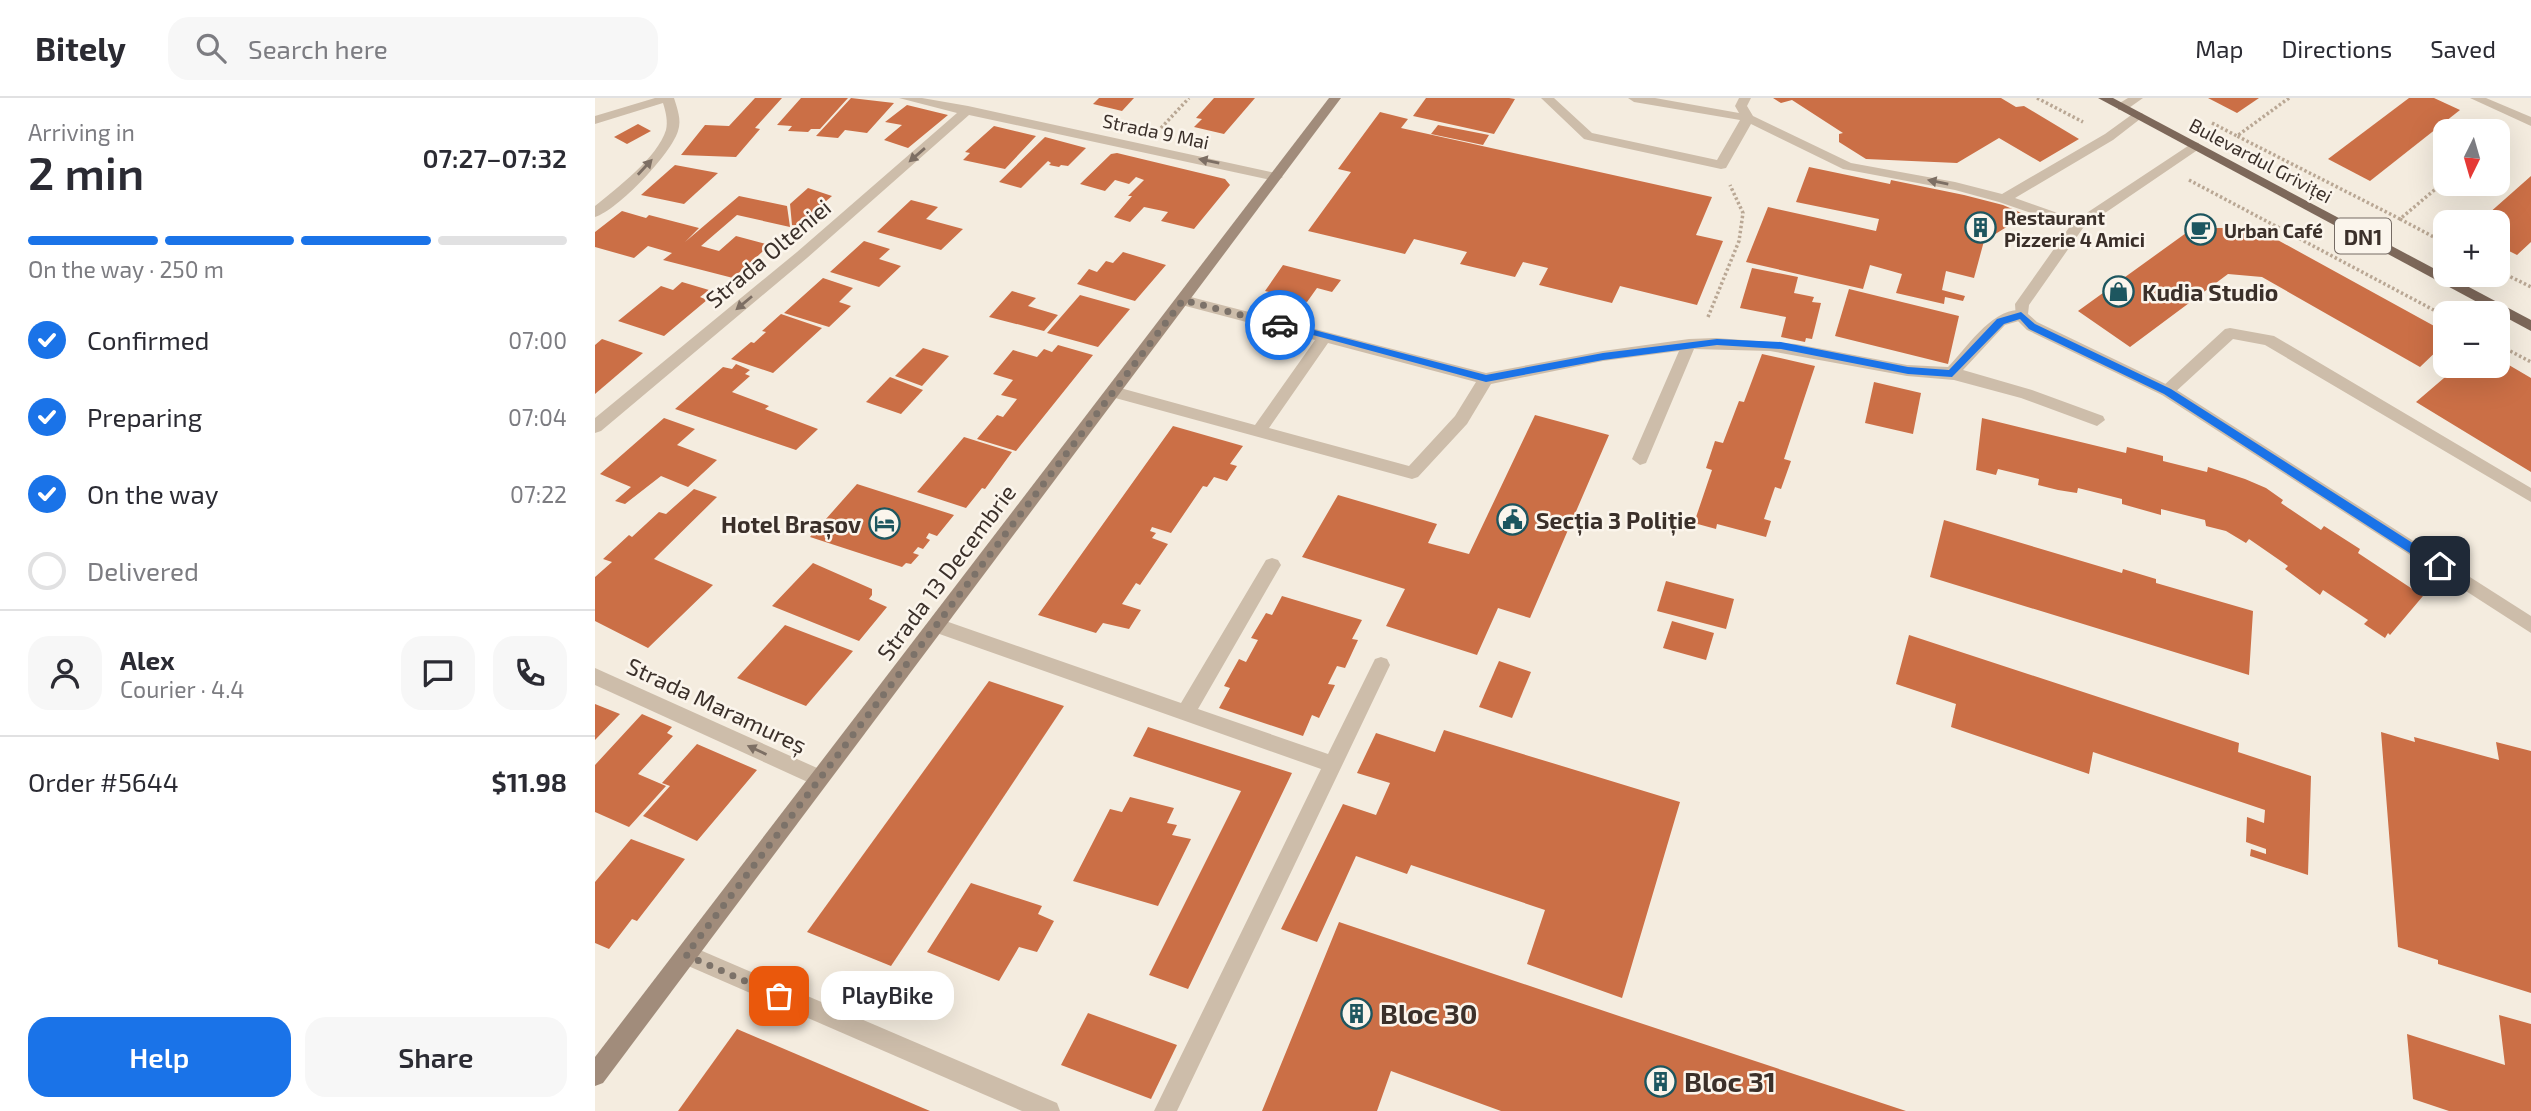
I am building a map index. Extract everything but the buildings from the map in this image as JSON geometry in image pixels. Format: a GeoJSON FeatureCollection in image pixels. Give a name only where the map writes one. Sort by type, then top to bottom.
{"type":"FeatureCollection","features":[{"type":"Feature","properties":{"kind":"main road","name":"Strada 13 Decembrie"},"geometry":{"type":"LineString","coordinates":[[595,1075],[1335,98]]}},
{"type":"Feature","properties":{"kind":"main road","name":"Bulevardul Griviței"},"geometry":{"type":"LineString","coordinates":[[2104,98],[2531,326]]}},
{"type":"Feature","properties":{"kind":"street"},"geometry":{"type":"LineString","coordinates":[[595,120],[668,98],[672,130],[664,145],[626,186],[595,213]]}},
{"type":"Feature","properties":{"kind":"street","name":"Strada 9 Mai"},"geometry":{"type":"LineString","coordinates":[[905,98],[1276,177]]}},
{"type":"Feature","properties":{"kind":"street"},"geometry":{"type":"LineString","coordinates":[[1634,98],[1748,118],[1848,166],[1955,186],[2004,199],[2078,225]]}},
{"type":"Feature","properties":{"kind":"street"},"geometry":{"type":"LineString","coordinates":[[1745,98],[1741,106],[1748,118]]}},
{"type":"Feature","properties":{"kind":"street"},"geometry":{"type":"LineString","coordinates":[[2122,107],[2137,98]]}},
{"type":"Feature","properties":{"kind":"street"},"geometry":{"type":"LineString","coordinates":[[2476,98],[2531,122]]}},
{"type":"Feature","properties":{"kind":"street"},"geometry":{"type":"LineString","coordinates":[[1547,99],[1588,136],[1721,165],[1748,118]]}},
{"type":"Feature","properties":{"kind":"street","name":"Strada Olteniei"},"geometry":{"type":"LineString","coordinates":[[595,427],[802,255],[968,110]]}},
{"type":"Feature","properties":{"kind":"street"},"geometry":{"type":"LineString","coordinates":[[2004,199],[2109,137],[2138,116]]}},
{"type":"Feature","properties":{"kind":"street"},"geometry":{"type":"LineString","coordinates":[[2021,315],[2022,304],[2078,225],[2194,146]]}},
{"type":"Feature","properties":{"kind":"street"},"geometry":{"type":"LineString","coordinates":[[1183,300],[1486,379],[1603,356],[1689,344],[1717,342],[1781,345],[1908,370],[1952,373],[2032,394],[2097,420]]}},
{"type":"Feature","properties":{"kind":"street"},"geometry":{"type":"LineString","coordinates":[[1952,373],[2000,321],[2021,315]]}},
{"type":"Feature","properties":{"kind":"street"},"geometry":{"type":"LineString","coordinates":[[2021,315],[2032,326],[2167,391],[2531,625]]}},
{"type":"Feature","properties":{"kind":"street"},"geometry":{"type":"LineString","coordinates":[[2167,391],[2230,332],[2269,340],[2531,496]]}},
{"type":"Feature","properties":{"kind":"street"},"geometry":{"type":"LineString","coordinates":[[1259,431],[1325,336]]}},
{"type":"Feature","properties":{"kind":"street"},"geometry":{"type":"LineString","coordinates":[[1640,460],[1689,344]]}},
{"type":"Feature","properties":{"kind":"street"},"geometry":{"type":"LineString","coordinates":[[1113,391],[1412,473],[1461,420],[1486,379]]}},
{"type":"Feature","properties":{"kind":"street"},"geometry":{"type":"LineString","coordinates":[[1186,712],[1272,565]]}},
{"type":"Feature","properties":{"kind":"street"},"geometry":{"type":"LineString","coordinates":[[937,626],[1333,764]]}},
{"type":"Feature","properties":{"kind":"street"},"geometry":{"type":"LineString","coordinates":[[1165,1111],[1381,666]]}},
{"type":"Feature","properties":{"kind":"street","name":"Strada Maramureș"},"geometry":{"type":"LineString","coordinates":[[595,676],[819,778]]}},
{"type":"Feature","properties":{"kind":"street"},"geometry":{"type":"LineString","coordinates":[[686,955],[1049,1111]]}},
{"type":"Feature","properties":{"kind":"path"},"geometry":{"type":"LineString","coordinates":[[1143,147],[1189,98]]}},
{"type":"Feature","properties":{"kind":"path"},"geometry":{"type":"LineString","coordinates":[[2037,98],[2109,137]]}},
{"type":"Feature","properties":{"kind":"path"},"geometry":{"type":"LineString","coordinates":[[2290,98],[2237,136],[2433,237]]}},
{"type":"Feature","properties":{"kind":"path"},"geometry":{"type":"LineString","coordinates":[[1689,344],[1710,314],[1739,241],[1744,214],[1721,165]]}},
{"type":"Feature","properties":{"kind":"path"},"geometry":{"type":"LineString","coordinates":[[2165,167],[2433,310]]}},
{"type":"Feature","properties":{"kind":"path"},"geometry":{"type":"LineString","coordinates":[[2400,219],[2433,191]]}},
{"type":"Feature","properties":{"kind":"path"},"geometry":{"type":"LineString","coordinates":[[2510,276],[2531,287]]}},
{"type":"Feature","properties":{"kind":"path"},"geometry":{"type":"LineString","coordinates":[[2510,351],[2531,362]]}},
{"type":"Feature","properties":{"kind":"way so far"},"geometry":{"type":"LineString","coordinates":[[779,996],[686,955],[1183,300],[1280,325]]}},
{"type":"Feature","properties":{"kind":"place","name":"Restaurant Pizzerie 4 Amici"},"geometry":{"type":"Point","coordinates":[1981,228]}},
{"type":"Feature","properties":{"kind":"place","name":"Urban Café"},"geometry":{"type":"Point","coordinates":[2201,230]}},
{"type":"Feature","properties":{"kind":"place","name":"Kudia Studio"},"geometry":{"type":"Point","coordinates":[2119,292]}},
{"type":"Feature","properties":{"kind":"place","name":"Secția 3 Poliție"},"geometry":{"type":"Point","coordinates":[1513,520]}},
{"type":"Feature","properties":{"kind":"place","name":"Hotel Brașov"},"geometry":{"type":"Point","coordinates":[884,524]}},
{"type":"Feature","properties":{"kind":"place","name":"PlayBike"},"geometry":{"type":"Point","coordinates":[779,996]}},
{"type":"Feature","properties":{"kind":"place","name":"Bloc 30"},"geometry":{"type":"Point","coordinates":[1357,1013]}},
{"type":"Feature","properties":{"kind":"place","name":"Bloc 31"},"geometry":{"type":"Point","coordinates":[1661,1081]}},
{"type":"Feature","properties":{"kind":"route"},"geometry":{"type":"LineString","coordinates":[[1280,325],[1486,379],[1603,356],[1717,342],[1781,345],[1908,370],[1952,373],[2000,321],[2021,315],[2032,326],[2167,391],[2440,566]]}}]}
